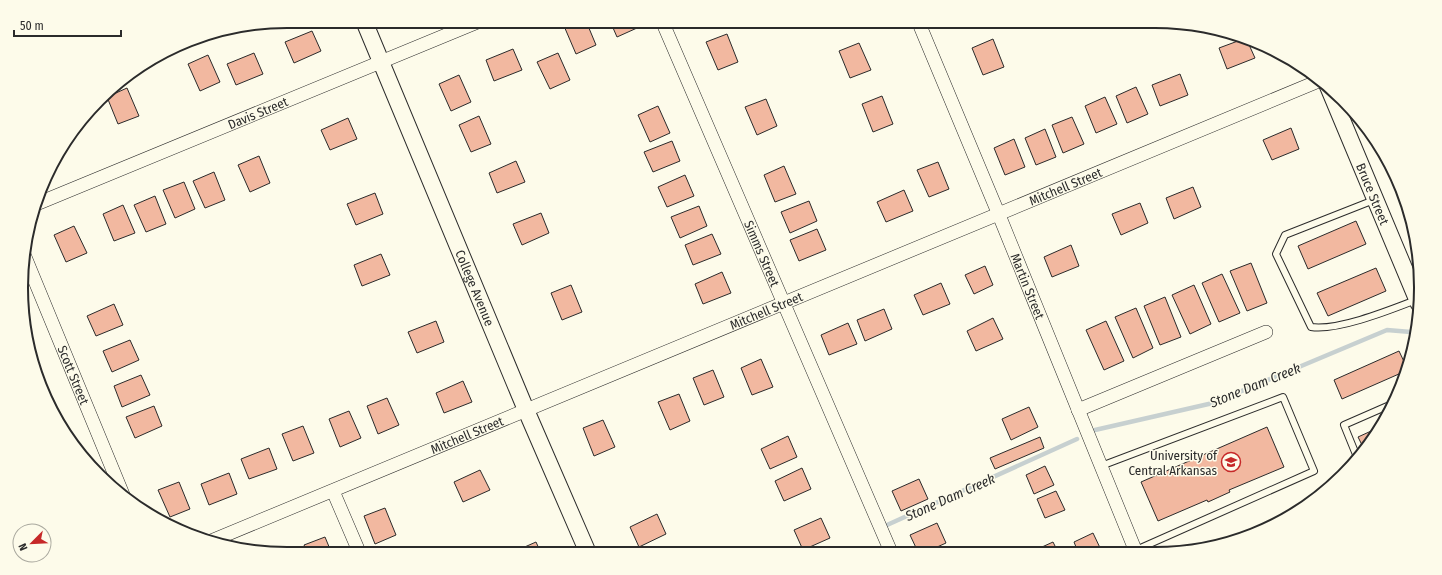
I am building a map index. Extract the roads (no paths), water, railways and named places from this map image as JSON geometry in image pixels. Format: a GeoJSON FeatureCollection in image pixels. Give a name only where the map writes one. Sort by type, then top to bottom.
{"type":"FeatureCollection","features":[{"type":"Feature","properties":{"kind":"street","name":"College Avenue"},"geometry":{"type":"LineString","coordinates":[[367,28],[526,410],[585,547]]}},
{"type":"Feature","properties":{"kind":"street","name":"Davis Street"},"geometry":{"type":"LineString","coordinates":[[43,200],[463,28]]}},
{"type":"Feature","properties":{"kind":"street","name":"Simms Street"},"geometry":{"type":"LineString","coordinates":[[665,28],[889,547]]}},
{"type":"Feature","properties":{"kind":"street","name":"Martin Street"},"geometry":{"type":"LineString","coordinates":[[921,28],[1134,547]]}},
{"type":"Feature","properties":{"kind":"street","name":"Mitchell Street"},"geometry":{"type":"LineString","coordinates":[[220,538],[1314,83]]}},
{"type":"Feature","properties":{"kind":"street","name":"Bruce Street"},"geometry":{"type":"LineString","coordinates":[[1333,99],[1414,292]]}},
{"type":"Feature","properties":{"kind":"street","name":"Scott Street"},"geometry":{"type":"LineString","coordinates":[[29,265],[119,485]]}},
{"type":"Feature","properties":{"kind":"street"},"geometry":{"type":"LineString","coordinates":[[1078,410],[1266,332]]}},
{"type":"Feature","properties":{"kind":"street"},"geometry":{"type":"LineString","coordinates":[[333,491],[357,547]]}},
{"type":"Feature","properties":{"kind":"lane"},"geometry":{"type":"LineString","coordinates":[[1375,200],[1285,235],[1276,254],[1311,327],[1317,328],[1341,324],[1413,304]]}},
{"type":"Feature","properties":{"kind":"lane"},"geometry":{"type":"LineString","coordinates":[[1101,466],[1283,397],[1314,471],[1145,547]]}},
{"type":"Feature","properties":{"kind":"lane"},"geometry":{"type":"LineString","coordinates":[[1355,452],[1344,425],[1384,407]]}},
{"type":"Feature","properties":{"kind":"waterway","name":"Stone Dam Creek"},"geometry":{"type":"LineString","coordinates":[[1095,430],[1213,403],[1387,330],[1410,332]]}},
{"type":"Feature","properties":{"kind":"waterway","name":"Stone Dam Creek"},"geometry":{"type":"LineString","coordinates":[[887,525],[1077,439]]}},
{"type":"Feature","properties":{"kind":"place","name":"University of Central Arkansas"},"geometry":{"type":"Point","coordinates":[1231,462]}}]}
